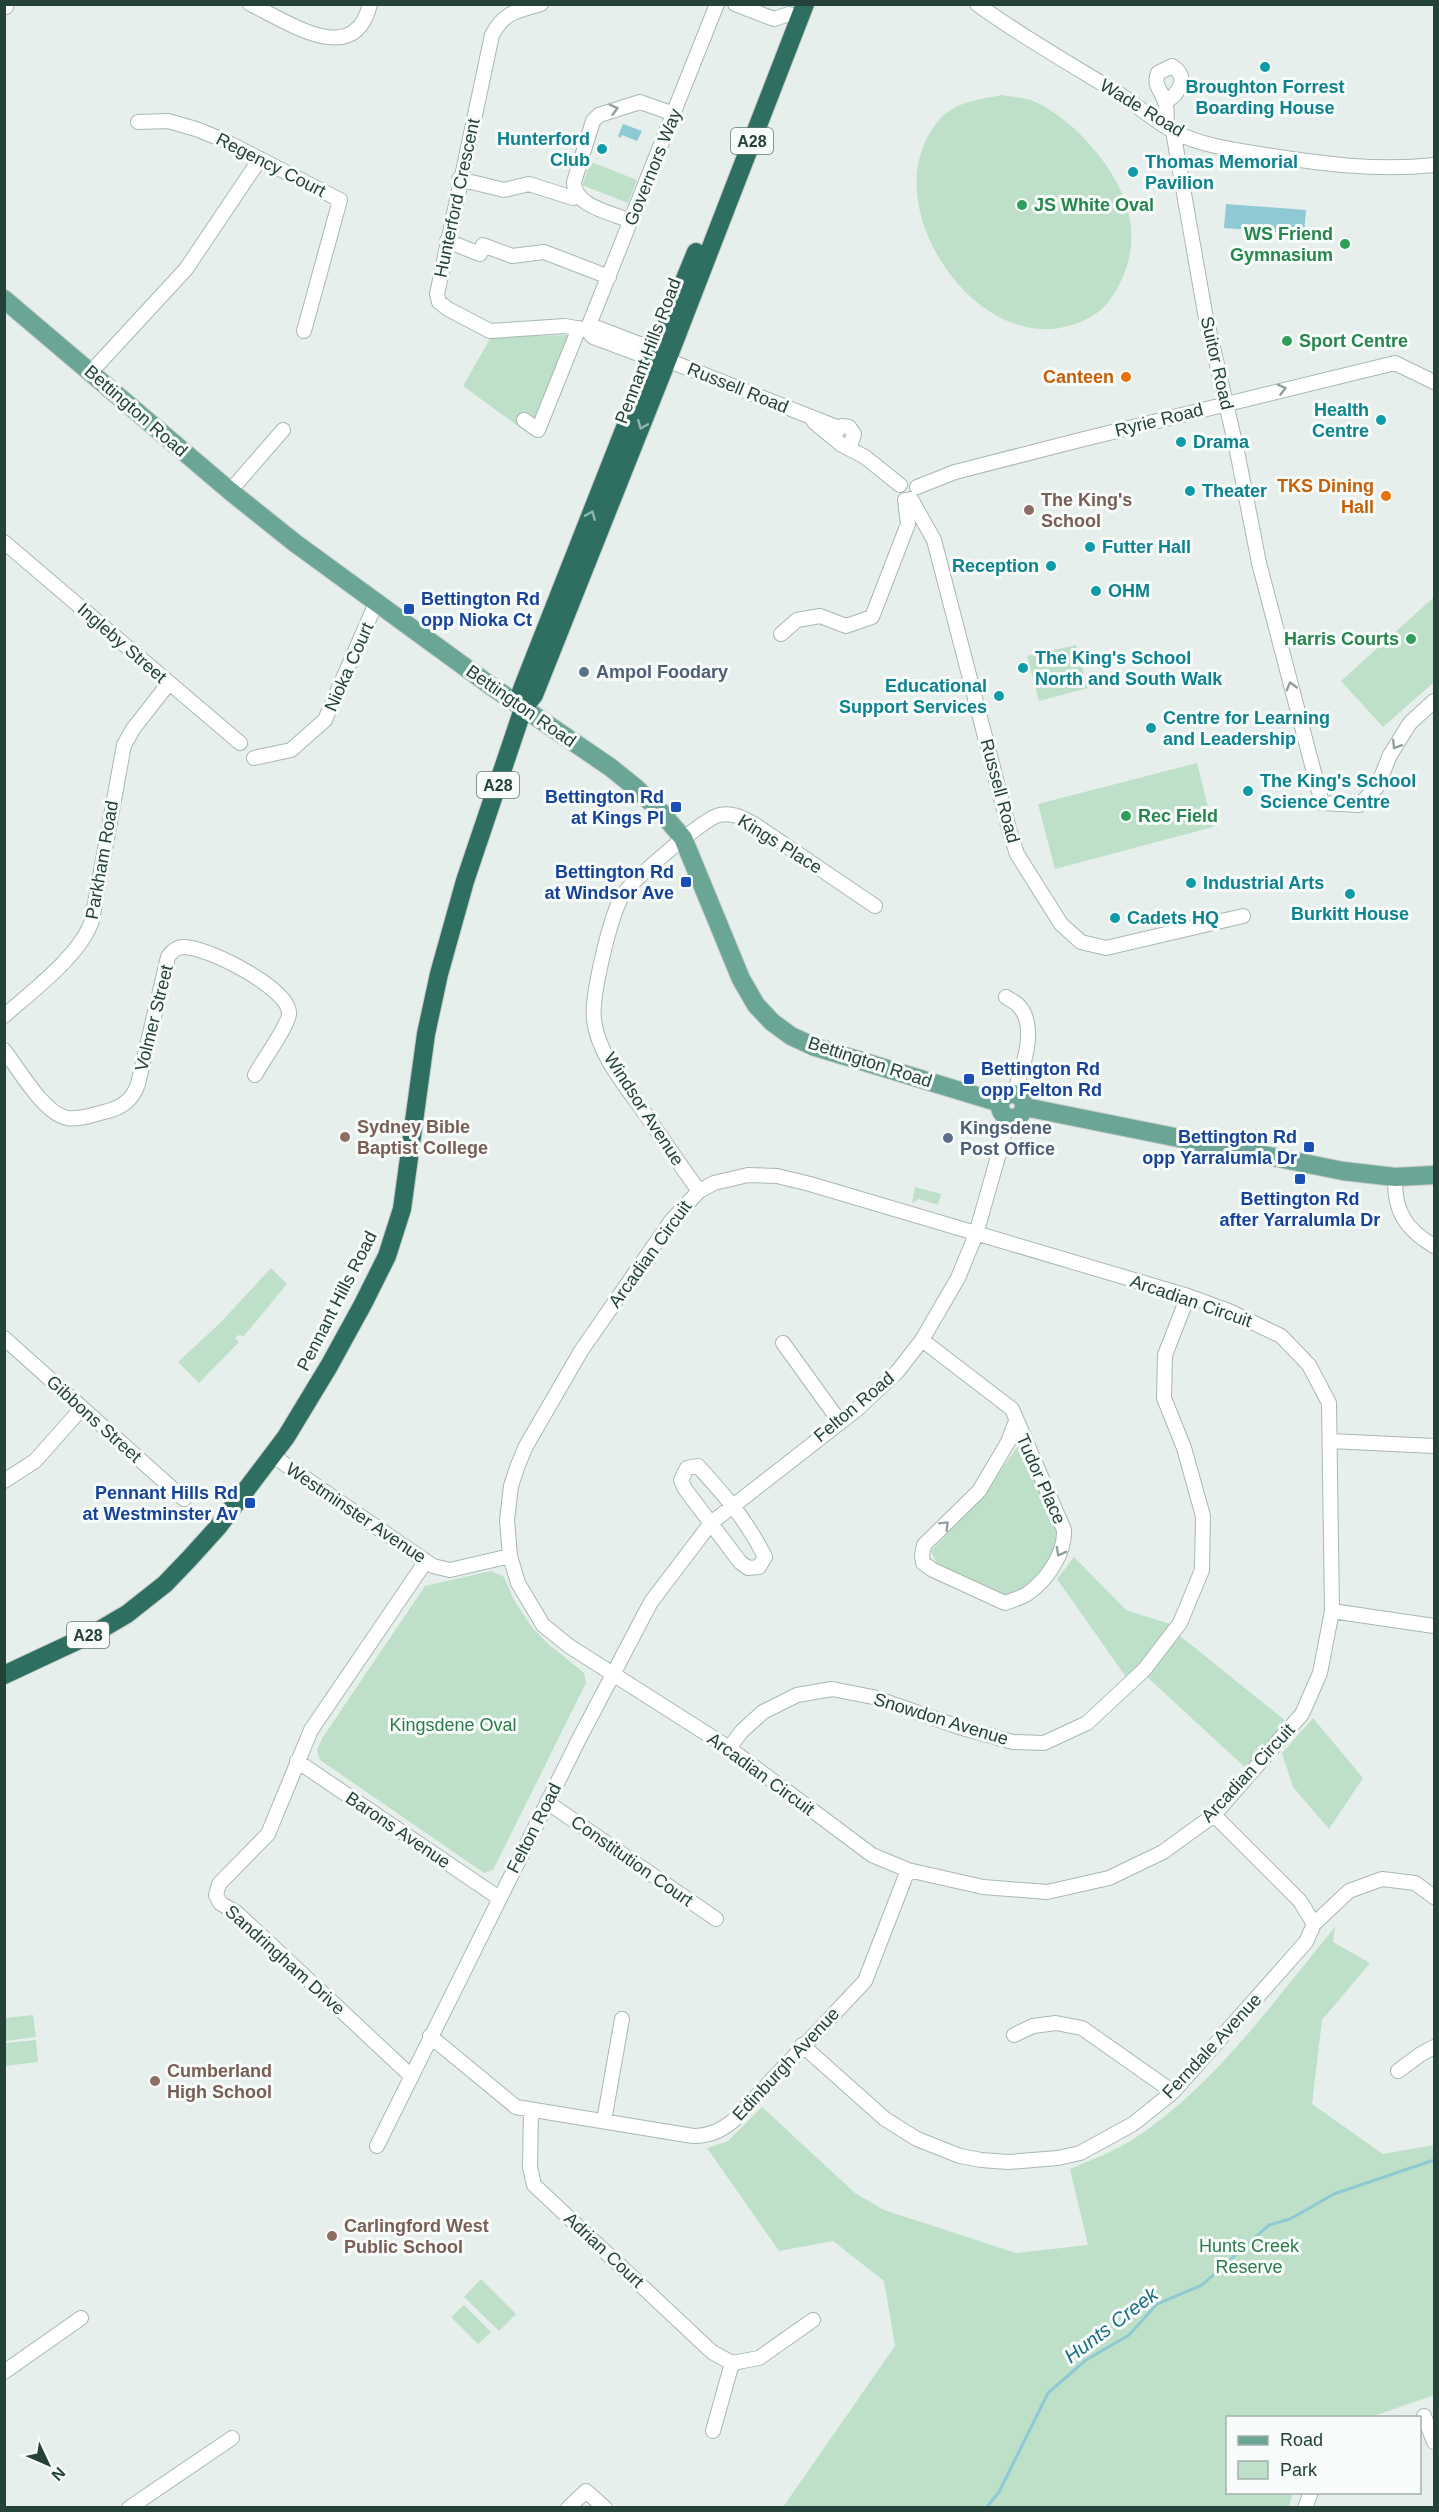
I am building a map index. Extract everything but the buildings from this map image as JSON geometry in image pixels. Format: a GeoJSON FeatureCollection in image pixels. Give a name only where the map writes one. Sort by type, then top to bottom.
{"type":"FeatureCollection","features":[{"type":"Feature","properties":{"kind":"highway","name":"Pennant Hills Road"},"geometry":{"type":"LineString","coordinates":[[4,1675],[98,1631],[146,1600],[205,1543],[273,1456],[329,1366],[382,1269],[393,1242],[402,1209],[426,1034],[439,974],[465,881],[523,708],[534,695],[658,356],[790,11]]}},
{"type":"Feature","properties":{"kind":"main road","name":"Bettington Road"},"geometry":{"type":"LineString","coordinates":[[4,299],[230,491],[295,543],[523,708],[610,767],[636,788],[683,838],[741,979],[756,1005],[772,1022],[791,1036],[815,1047],[1012,1105],[1343,1171],[1395,1176],[1434,1175]]}},
{"type":"Feature","properties":{"kind":"street"},"geometry":{"type":"LineString","coordinates":[[250,4],[320,36],[339,39],[361,26],[370,4]]}},
{"type":"Feature","properties":{"kind":"street","name":"Hunterford Crescent"},"geometry":{"type":"LineString","coordinates":[[541,4],[508,14],[498,24],[492,35],[459,179],[437,294],[439,302],[447,309],[490,331],[565,326],[583,329],[593,337],[658,356]]}},
{"type":"Feature","properties":{"kind":"street","name":"Governors Way"},"geometry":{"type":"LineString","coordinates":[[524,420],[538,430],[609,277],[717,4]]}},
{"type":"Feature","properties":{"kind":"street"},"geometry":{"type":"LineString","coordinates":[[735,4],[790,11]]}},
{"type":"Feature","properties":{"kind":"street","name":"Wade Road"},"geometry":{"type":"LineString","coordinates":[[977,4],[1025,38],[1117,93],[1170,129],[1211,145],[1357,167],[1411,168],[1434,165]]}},
{"type":"Feature","properties":{"kind":"street"},"geometry":{"type":"LineString","coordinates":[[578,197],[574,182],[593,121],[599,115],[640,102],[674,114]]}},
{"type":"Feature","properties":{"kind":"street","name":"Suitor Road"},"geometry":{"type":"LineString","coordinates":[[1166,102],[1205,313],[1259,563],[1322,804],[1359,805],[1377,787],[1390,755],[1410,723],[1434,701]]}},
{"type":"Feature","properties":{"kind":"street","name":"Regency Court"},"geometry":{"type":"LineString","coordinates":[[138,122],[168,121],[196,129],[340,200],[304,331]]}},
{"type":"Feature","properties":{"kind":"street"},"geometry":{"type":"LineString","coordinates":[[91,372],[186,269],[260,159]]}},
{"type":"Feature","properties":{"kind":"street"},"geometry":{"type":"LineString","coordinates":[[459,179],[504,190],[529,184],[573,198],[578,197],[631,221]]}},
{"type":"Feature","properties":{"kind":"street"},"geometry":{"type":"LineString","coordinates":[[447,242],[480,254],[483,245],[512,256],[544,252],[609,277]]}},
{"type":"Feature","properties":{"kind":"street","name":"Russell Road"},"geometry":{"type":"LineString","coordinates":[[658,356],[808,416],[842,438],[900,484],[908,481],[911,496],[934,540],[1017,854],[1061,924],[1081,942],[1106,948],[1243,916]]}},
{"type":"Feature","properties":{"kind":"street","name":"Ryrie Road"},"geometry":{"type":"LineString","coordinates":[[911,496],[956,472],[1225,403],[1395,363],[1434,382]]}},
{"type":"Feature","properties":{"kind":"street"},"geometry":{"type":"LineString","coordinates":[[230,491],[283,430]]}},
{"type":"Feature","properties":{"kind":"street"},"geometry":{"type":"LineString","coordinates":[[781,634],[796,620],[820,616],[846,626],[872,616],[908,524],[911,496]]}},
{"type":"Feature","properties":{"kind":"street","name":"Ingleby Street"},"geometry":{"type":"LineString","coordinates":[[4,542],[240,743]]}},
{"type":"Feature","properties":{"kind":"street","name":"Nioka Court"},"geometry":{"type":"LineString","coordinates":[[254,758],[291,750],[325,720],[376,603]]}},
{"type":"Feature","properties":{"kind":"street","name":"Parkham Road"},"geometry":{"type":"LineString","coordinates":[[4,1016],[74,952],[86,936],[92,920],[124,745],[133,729],[169,683]]}},
{"type":"Feature","properties":{"kind":"street","name":"Kings Place"},"geometry":{"type":"LineString","coordinates":[[683,838],[712,818],[720,815],[736,815],[875,906]]}},
{"type":"Feature","properties":{"kind":"street","name":"Windsor Avenue"},"geometry":{"type":"LineString","coordinates":[[683,838],[671,852],[638,878],[622,898],[615,914],[593,1000],[594,1022],[599,1040],[614,1068],[699,1191]]}},
{"type":"Feature","properties":{"kind":"street","name":"Volmer Street"},"geometry":{"type":"LineString","coordinates":[[4,1050],[45,1104],[59,1115],[81,1118],[117,1108],[131,1098],[135,1092],[168,957],[178,948],[188,947],[219,957],[246,971],[279,996],[288,1006],[288,1018],[255,1075]]}},
{"type":"Feature","properties":{"kind":"street","name":"Felton Road"},"geometry":{"type":"LineString","coordinates":[[377,2146],[611,1675],[651,1602],[711,1523],[855,1411],[897,1372],[922,1340],[958,1278],[976,1234],[1028,1040],[1027,1023],[1019,1006],[1006,997]]}},
{"type":"Feature","properties":{"kind":"street","name":"Arcadian Circuit"},"geometry":{"type":"LineString","coordinates":[[748,1175],[777,1176],[976,1234],[1188,1296],[1229,1311],[1281,1335],[1309,1365],[1329,1403],[1332,1611],[1320,1673],[1302,1714],[1214,1815],[1163,1852],[1109,1878],[1047,1892],[983,1887],[908,1870],[872,1855],[729,1748],[611,1675],[543,1625],[518,1583],[510,1557],[507,1520],[512,1486],[526,1446],[581,1351],[671,1221],[699,1191],[714,1183],[748,1175]]}},
{"type":"Feature","properties":{"kind":"street"},"geometry":{"type":"LineString","coordinates":[[1395,1176],[1394,1194],[1400,1214],[1412,1230],[1434,1246]]}},
{"type":"Feature","properties":{"kind":"street","name":"Snowdon Avenue"},"geometry":{"type":"LineString","coordinates":[[729,1748],[742,1731],[763,1712],[797,1695],[832,1689],[873,1697],[959,1727],[1014,1742],[1044,1743],[1087,1723],[1144,1670],[1180,1623],[1203,1570],[1203,1516],[1184,1448],[1164,1398],[1165,1355],[1188,1296]]}},
{"type":"Feature","properties":{"kind":"street","name":"Gibbons Street"},"geometry":{"type":"LineString","coordinates":[[4,1338],[184,1499]]}},
{"type":"Feature","properties":{"kind":"street","name":"Tudor Place"},"geometry":{"type":"LineString","coordinates":[[922,1340],[1012,1409],[1064,1530],[1065,1544],[1045,1580],[1025,1596],[1005,1603],[933,1570],[923,1563],[922,1555],[924,1545],[978,1491],[1008,1442],[1016,1421]]}},
{"type":"Feature","properties":{"kind":"street"},"geometry":{"type":"LineString","coordinates":[[783,1343],[840,1422]]}},
{"type":"Feature","properties":{"kind":"street"},"geometry":{"type":"LineString","coordinates":[[4,1481],[35,1461],[82,1408]]}},
{"type":"Feature","properties":{"kind":"street"},"geometry":{"type":"LineString","coordinates":[[1330,1441],[1434,1446]]}},
{"type":"Feature","properties":{"kind":"street","name":"Westminster Avenue"},"geometry":{"type":"LineString","coordinates":[[273,1456],[438,1568],[450,1570],[510,1557]]}},
{"type":"Feature","properties":{"kind":"street"},"geometry":{"type":"LineString","coordinates":[[698,1466],[734,1505],[765,1557],[759,1567],[748,1568],[741,1562],[685,1490],[681,1480],[687,1468],[698,1466]]}},
{"type":"Feature","properties":{"kind":"street","name":"Sandringham Drive"},"geometry":{"type":"LineString","coordinates":[[411,2074],[237,1913],[217,1899],[216,1889],[268,1834],[311,1730],[426,1561]]}},
{"type":"Feature","properties":{"kind":"street"},"geometry":{"type":"LineString","coordinates":[[1332,1611],[1434,1626]]}},
{"type":"Feature","properties":{"kind":"street","name":"Barons Avenue"},"geometry":{"type":"LineString","coordinates":[[297,1761],[499,1898]]}},
{"type":"Feature","properties":{"kind":"street","name":"Constitution Court"},"geometry":{"type":"LineString","coordinates":[[548,1802],[716,1919]]}},
{"type":"Feature","properties":{"kind":"street"},"geometry":{"type":"LineString","coordinates":[[1214,1815],[1300,1901],[1314,1924]]}},
{"type":"Feature","properties":{"kind":"street","name":"Edinburgh Avenue"},"geometry":{"type":"LineString","coordinates":[[430,2036],[516,2107],[693,2136],[711,2134],[728,2125],[865,1981],[908,1870]]}},
{"type":"Feature","properties":{"kind":"street","name":"Ferndale Avenue"},"geometry":{"type":"LineString","coordinates":[[802,2045],[900,2129],[938,2148],[981,2160],[1034,2161],[1080,2153],[1133,2124],[1173,2092],[1306,1942],[1314,1924],[1349,1891],[1382,1879],[1415,1883],[1434,1897]]}},
{"type":"Feature","properties":{"kind":"street"},"geometry":{"type":"LineString","coordinates":[[604,2121],[622,2019]]}},
{"type":"Feature","properties":{"kind":"street"},"geometry":{"type":"LineString","coordinates":[[1014,2035],[1033,2026],[1056,2023],[1082,2028],[1173,2092]]}},
{"type":"Feature","properties":{"kind":"street"},"geometry":{"type":"LineString","coordinates":[[1398,2071],[1421,2054],[1434,2048]]}},
{"type":"Feature","properties":{"kind":"street","name":"Adrian Court"},"geometry":{"type":"LineString","coordinates":[[531,2110],[530,2167],[534,2185],[712,2352],[732,2363]]}},
{"type":"Feature","properties":{"kind":"street"},"geometry":{"type":"LineString","coordinates":[[4,2372],[81,2318]]}},
{"type":"Feature","properties":{"kind":"street"},"geometry":{"type":"LineString","coordinates":[[713,2431],[732,2363],[759,2358],[813,2320]]}},
{"type":"Feature","properties":{"kind":"street"},"geometry":{"type":"LineString","coordinates":[[1426,2415],[1434,2442]]}},
{"type":"Feature","properties":{"kind":"street"},"geometry":{"type":"LineString","coordinates":[[129,2508],[232,2438]]}},
{"type":"Feature","properties":{"kind":"street"},"geometry":{"type":"LineString","coordinates":[[568,2508],[586,2491],[605,2508]]}},
{"type":"Feature","properties":{"kind":"street"},"geometry":{"type":"LineString","coordinates":[[1305,2508],[1311,2494]]}},
{"type":"Feature","properties":{"kind":"green space","name":"JS White Oval"},"geometry":{"type":"Polygon","coordinates":[[[1002,95],[1033,101],[1065,120],[1095,150],[1118,185],[1126,203],[1130,220],[1131,242],[1128,263],[1120,283],[1102,309],[1072,325],[1039,329],[1007,321],[977,303],[952,277],[933,246],[920,213],[917,179],[923,147],[936,124],[946,113],[959,106],[1002,95]]]}},
{"type":"Feature","properties":{"kind":"green space"},"geometry":{"type":"Polygon","coordinates":[[[591,162],[637,180],[628,203],[582,185],[591,162]]]}},
{"type":"Feature","properties":{"kind":"green space"},"geometry":{"type":"Polygon","coordinates":[[[571,335],[533,437],[463,386],[491,337],[571,335]]]}},
{"type":"Feature","properties":{"kind":"green space","name":"Harris Courts"},"geometry":{"type":"Polygon","coordinates":[[[1434,597],[1434,682],[1383,727],[1341,681],[1434,597]]]}},
{"type":"Feature","properties":{"kind":"green space"},"geometry":{"type":"Polygon","coordinates":[[[1076,645],[1088,688],[1039,701],[1027,656],[1076,645]]]}},
{"type":"Feature","properties":{"kind":"green space","name":"Rec Field"},"geometry":{"type":"Polygon","coordinates":[[[1197,763],[1213,827],[1055,869],[1038,804],[1197,763]]]}},
{"type":"Feature","properties":{"kind":"green space"},"geometry":{"type":"Polygon","coordinates":[[[915,1187],[941,1194],[938,1205],[919,1199],[912,1203],[915,1187]]]}},
{"type":"Feature","properties":{"kind":"green space"},"geometry":{"type":"Polygon","coordinates":[[[271,1268],[287,1284],[244,1336],[239,1335],[235,1338],[239,1342],[199,1383],[178,1362],[220,1323],[271,1268]]]}},
{"type":"Feature","properties":{"kind":"green space"},"geometry":{"type":"Polygon","coordinates":[[[1023,1439],[1060,1543],[1043,1575],[1023,1591],[1002,1596],[938,1567],[931,1551],[980,1499],[1023,1439]]]}},
{"type":"Feature","properties":{"kind":"green space"},"geometry":{"type":"Polygon","coordinates":[[[1074,1557],[1126,1610],[1173,1625],[1128,1680],[1057,1579],[1074,1557]]]}},
{"type":"Feature","properties":{"kind":"green space","name":"Kingsdene Oval"},"geometry":{"type":"Polygon","coordinates":[[[491,1571],[504,1577],[514,1600],[531,1626],[547,1643],[584,1673],[586,1683],[493,1870],[484,1873],[320,1760],[317,1750],[323,1737],[425,1586],[491,1571]]]}},
{"type":"Feature","properties":{"kind":"green space"},"geometry":{"type":"Polygon","coordinates":[[[1179,1635],[1292,1726],[1249,1771],[1147,1677],[1179,1635]]]}},
{"type":"Feature","properties":{"kind":"green space"},"geometry":{"type":"Polygon","coordinates":[[[1313,1718],[1363,1778],[1329,1829],[1293,1787],[1282,1753],[1313,1718]]]}},
{"type":"Feature","properties":{"kind":"green space","name":"Hunts Creek Reserve"},"geometry":{"type":"Polygon","coordinates":[[[1335,1927],[1333,1942],[1370,1963],[1322,2020],[1312,2104],[1383,2154],[1434,2145],[1434,2395],[1374,2416],[1226,2416],[1226,2494],[1293,2494],[1289,2507],[783,2507],[895,2346],[884,2281],[833,2241],[779,2251],[707,2148],[728,2141],[762,2107],[855,2193],[884,2210],[1016,2253],[1088,2245],[1070,2169],[1132,2140],[1162,2118],[1216,2069],[1335,1927]]]}},
{"type":"Feature","properties":{"kind":"green space"},"geometry":{"type":"Polygon","coordinates":[[[33,2015],[36,2037],[5,2041],[5,2018],[33,2015]]]}},
{"type":"Feature","properties":{"kind":"green space"},"geometry":{"type":"Polygon","coordinates":[[[36,2040],[38,2062],[5,2066],[5,2043],[36,2040]]]}},
{"type":"Feature","properties":{"kind":"green space"},"geometry":{"type":"Polygon","coordinates":[[[481,2279],[516,2314],[499,2331],[464,2297],[481,2279]]]}},
{"type":"Feature","properties":{"kind":"green space"},"geometry":{"type":"Polygon","coordinates":[[[464,2305],[491,2332],[478,2344],[451,2317],[464,2305]]]}},
{"type":"Feature","properties":{"kind":"water"},"geometry":{"type":"Polygon","coordinates":[[[623,124],[642,131],[637,141],[622,135],[621,138],[618,136],[623,124]]]}},
{"type":"Feature","properties":{"kind":"water"},"geometry":{"type":"Polygon","coordinates":[[[1226,204],[1306,210],[1304,234],[1224,228],[1226,204]]]}},
{"type":"Feature","properties":{"kind":"waterway","name":"Hunts Creek"},"geometry":{"type":"LineString","coordinates":[[986,2508],[999,2492],[1048,2393],[1086,2360],[1129,2335],[1157,2304],[1202,2285],[1269,2225],[1290,2219],[1334,2194],[1434,2160]]}},
{"type":"Feature","properties":{"kind":"place","name":"Broughton Forrest Boarding House"},"geometry":{"type":"Point","coordinates":[1265,67]}},
{"type":"Feature","properties":{"kind":"place","name":"Hunterford Club"},"geometry":{"type":"Point","coordinates":[602,149]}},
{"type":"Feature","properties":{"kind":"place","name":"Thomas Memorial Pavilion"},"geometry":{"type":"Point","coordinates":[1133,172]}},
{"type":"Feature","properties":{"kind":"place","name":"JS White Oval"},"geometry":{"type":"Point","coordinates":[1022,205]}},
{"type":"Feature","properties":{"kind":"place","name":"WS Friend Gymnasium"},"geometry":{"type":"Point","coordinates":[1345,244]}},
{"type":"Feature","properties":{"kind":"place","name":"Sport Centre"},"geometry":{"type":"Point","coordinates":[1287,341]}},
{"type":"Feature","properties":{"kind":"place","name":"Canteen"},"geometry":{"type":"Point","coordinates":[1126,377]}},
{"type":"Feature","properties":{"kind":"place","name":"Health Centre"},"geometry":{"type":"Point","coordinates":[1381,420]}},
{"type":"Feature","properties":{"kind":"place","name":"Drama"},"geometry":{"type":"Point","coordinates":[1181,442]}},
{"type":"Feature","properties":{"kind":"place","name":"Theater"},"geometry":{"type":"Point","coordinates":[1190,491]}},
{"type":"Feature","properties":{"kind":"place","name":"TKS Dining Hall"},"geometry":{"type":"Point","coordinates":[1386,496]}},
{"type":"Feature","properties":{"kind":"place","name":"The King's School"},"geometry":{"type":"Point","coordinates":[1029,510]}},
{"type":"Feature","properties":{"kind":"place","name":"Futter Hall"},"geometry":{"type":"Point","coordinates":[1090,547]}},
{"type":"Feature","properties":{"kind":"place","name":"Reception"},"geometry":{"type":"Point","coordinates":[1051,566]}},
{"type":"Feature","properties":{"kind":"place","name":"OHM"},"geometry":{"type":"Point","coordinates":[1096,591]}},
{"type":"Feature","properties":{"kind":"place","name":"Bettington Rd opp Nioka Ct"},"geometry":{"type":"Point","coordinates":[409,609]}},
{"type":"Feature","properties":{"kind":"place","name":"Harris Courts"},"geometry":{"type":"Point","coordinates":[1411,639]}},
{"type":"Feature","properties":{"kind":"place","name":"The King's School North and South Walk"},"geometry":{"type":"Point","coordinates":[1023,668]}},
{"type":"Feature","properties":{"kind":"place","name":"Ampol Foodary"},"geometry":{"type":"Point","coordinates":[584,672]}},
{"type":"Feature","properties":{"kind":"place","name":"Educational Support Services"},"geometry":{"type":"Point","coordinates":[999,696]}},
{"type":"Feature","properties":{"kind":"place","name":"Centre for Learning and Leadership"},"geometry":{"type":"Point","coordinates":[1151,728]}},
{"type":"Feature","properties":{"kind":"place","name":"The King's School Science Centre"},"geometry":{"type":"Point","coordinates":[1248,791]}},
{"type":"Feature","properties":{"kind":"place","name":"Bettington Rd at Kings Pl"},"geometry":{"type":"Point","coordinates":[676,807]}},
{"type":"Feature","properties":{"kind":"place","name":"Rec Field"},"geometry":{"type":"Point","coordinates":[1126,816]}},
{"type":"Feature","properties":{"kind":"place","name":"Bettington Rd at Windsor Ave"},"geometry":{"type":"Point","coordinates":[686,882]}},
{"type":"Feature","properties":{"kind":"place","name":"Industrial Arts"},"geometry":{"type":"Point","coordinates":[1191,883]}},
{"type":"Feature","properties":{"kind":"place","name":"Burkitt House"},"geometry":{"type":"Point","coordinates":[1350,894]}},
{"type":"Feature","properties":{"kind":"place","name":"Cadets HQ"},"geometry":{"type":"Point","coordinates":[1115,918]}},
{"type":"Feature","properties":{"kind":"place","name":"Bettington Rd opp Felton Rd"},"geometry":{"type":"Point","coordinates":[969,1079]}},
{"type":"Feature","properties":{"kind":"place","name":"Sydney Bible Baptist College"},"geometry":{"type":"Point","coordinates":[345,1137]}},
{"type":"Feature","properties":{"kind":"place","name":"Kingsdene Post Office"},"geometry":{"type":"Point","coordinates":[948,1138]}},
{"type":"Feature","properties":{"kind":"place","name":"Bettington Rd opp Yarralumla Dr"},"geometry":{"type":"Point","coordinates":[1309,1147]}},
{"type":"Feature","properties":{"kind":"place","name":"Bettington Rd after Yarralumla Dr"},"geometry":{"type":"Point","coordinates":[1300,1179]}},
{"type":"Feature","properties":{"kind":"place","name":"Pennant Hills Rd at Westminster Av"},"geometry":{"type":"Point","coordinates":[250,1503]}},
{"type":"Feature","properties":{"kind":"place","name":"Cumberland High School"},"geometry":{"type":"Point","coordinates":[155,2081]}},
{"type":"Feature","properties":{"kind":"place","name":"Carlingford West Public School"},"geometry":{"type":"Point","coordinates":[332,2236]}}]}
